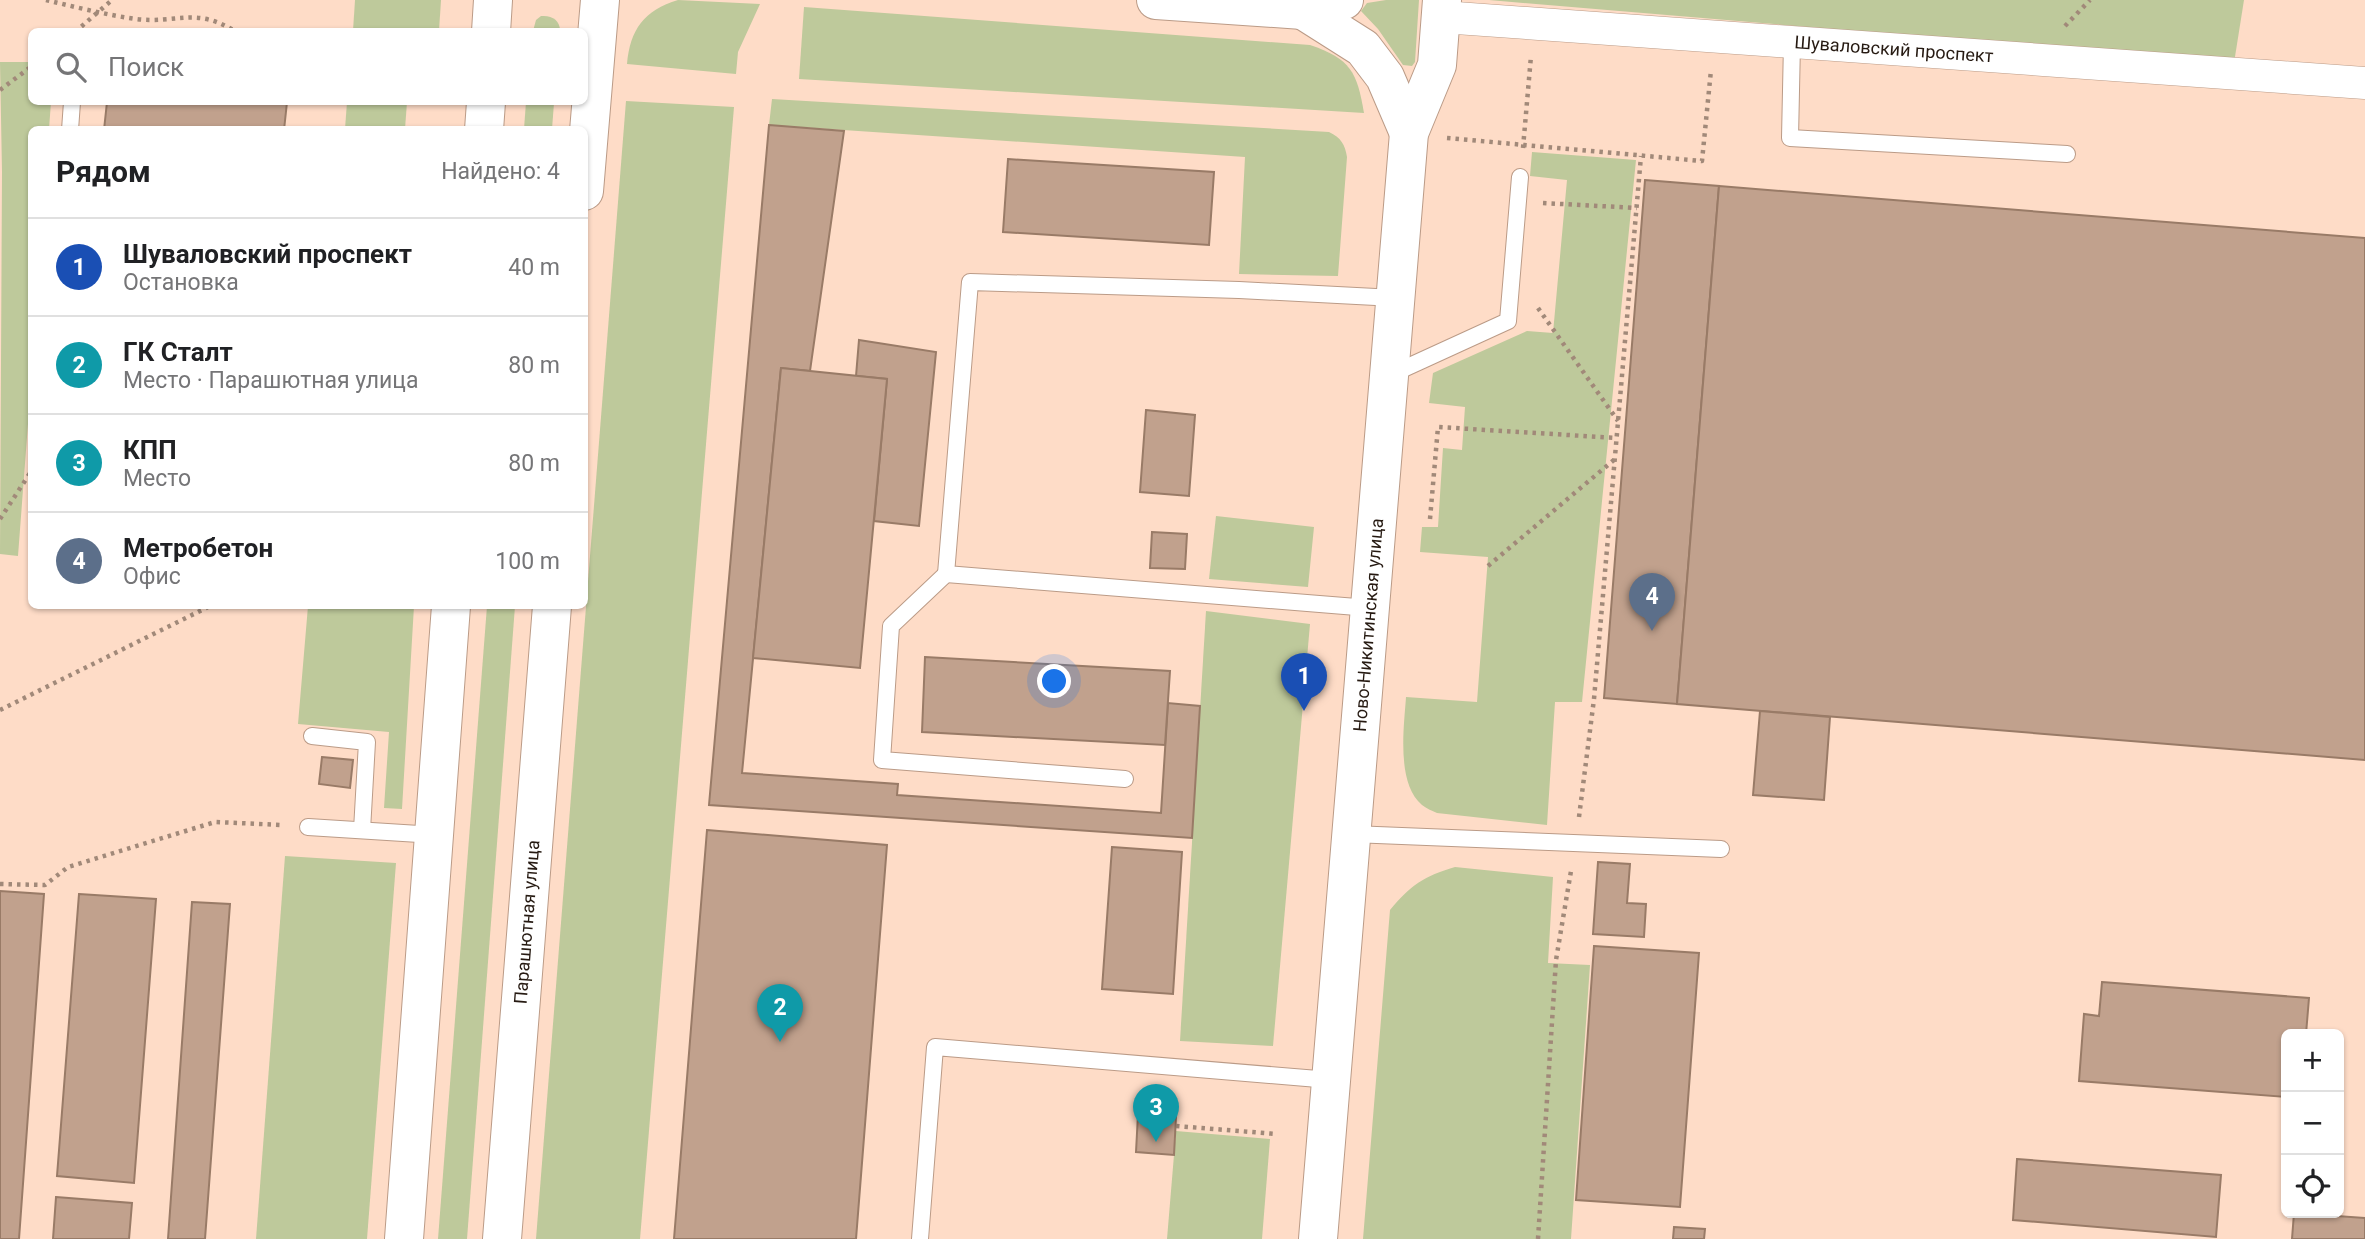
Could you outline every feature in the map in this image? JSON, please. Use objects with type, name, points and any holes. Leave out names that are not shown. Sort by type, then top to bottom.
[{"type":"street","points":[[491,28],[493,0]]},
{"type":"street","points":[[588,143],[600,0]]},
{"type":"street","points":[[1156,0],[1303,10],[1345,0]]},
{"type":"street","name":"Шуваловский проспект","points":[[1442,9],[1534,24],[2365,83]]},
{"type":"street","name":"Ново-Никитинская улица","points":[[1318,1239],[1409,133],[1437,65],[1442,9]]},
{"type":"street","points":[[1303,10],[1363,48],[1385,78],[1409,133]]},
{"type":"street","points":[[484,126],[486,105]]},
{"type":"street","points":[[404,1239],[451,609]]},
{"type":"street","name":"Парашютная улица","points":[[502,1239],[552,609]]},
{"type":"lane","points":[[1792,43],[1790,138],[2067,154]]},
{"type":"lane","points":[[70,126],[72,105]]},
{"type":"lane","points":[[1388,376],[1508,321],[1520,177]]},
{"type":"lane","points":[[1125,779],[882,760],[891,626],[946,574],[970,282],[1239,290],[1395,298]]},
{"type":"lane","points":[[946,574],[1368,608]]},
{"type":"lane","points":[[312,736],[367,742],[362,830]]},
{"type":"lane","points":[[308,827],[435,835]]},
{"type":"lane","points":[[1352,834],[1721,849]]},
{"type":"lane","points":[[919,1239],[935,1047],[1330,1080]]},
{"type":"path","points":[[46,0],[138,19],[193,16],[221,22],[230,28]]},
{"type":"path","points":[[80,28],[112,0]]},
{"type":"path","points":[[1520,177],[1534,24]]},
{"type":"path","points":[[1451,138],[1702,161],[1714,37]]},
{"type":"path","points":[[0,90],[28,68]]},
{"type":"path","points":[[1538,1239],[1556,960],[1576,844],[1594,699],[1641,156]]},
{"type":"path","points":[[1518,202],[1637,208]]},
{"type":"path","points":[[1512,271],[1618,422]]},
{"type":"path","points":[[1430,519],[1438,427],[1617,438]]},
{"type":"path","points":[[1488,566],[1615,459]]},
{"type":"path","points":[[0,519],[28,476]]},
{"type":"path","points":[[0,710],[204,609]]},
{"type":"path","points":[[0,884],[45,885],[68,867],[215,822],[272,824]]},
{"type":"path","points":[[1176,1126],[1277,1134]]},
{"type":"green space","points":[[355,0],[441,0],[439,28],[353,28]]},
{"type":"green space","points":[[678,0],[760,4],[738,52],[736,74],[627,64],[631,41],[641,23],[656,9]]},
{"type":"green space","points":[[1419,0],[1415,62],[1412,66],[1403,65],[1378,29],[1361,11],[1367,3]]},
{"type":"green space","points":[[1489,0],[2244,0],[2234,63]]},
{"type":"green space","points":[[804,7],[1310,45],[1335,56],[1350,69],[1355,77],[1364,113],[799,79]]},
{"type":"green space","points":[[541,16],[549,16],[555,19],[560,28],[534,28],[536,20]]},
{"type":"green space","points":[[0,62],[28,62],[28,105],[51,105],[49,126],[28,126],[28,424],[18,556],[0,554]]},
{"type":"green space","points":[[772,99],[1329,132],[1342,142],[1347,157],[1338,276],[1239,274],[1245,157],[769,125]]},
{"type":"green space","points":[[626,101],[734,107],[640,1239],[536,1239],[586,609],[588,609]]},
{"type":"green space","points":[[347,105],[407,105],[405,126],[345,126]]},
{"type":"green space","points":[[526,105],[554,105],[552,126],[524,126]]},
{"type":"green space","points":[[1532,152],[1636,160],[1582,702],[1555,702],[1547,825],[1437,813],[1422,805],[1408,783],[1403,739],[1406,697],[1477,702],[1488,557],[1420,552],[1422,527],[1438,527],[1443,448],[1462,450],[1465,407],[1429,403],[1433,373],[1527,331],[1553,333],[1567,180],[1530,176]]},
{"type":"green space","points":[[1216,516],[1314,527],[1308,587],[1209,579]]},
{"type":"green space","points":[[308,609],[414,609],[402,809],[384,808],[389,732],[298,724]]},
{"type":"green space","points":[[487,609],[515,609],[467,1239],[438,1239]]},
{"type":"green space","points":[[1206,611],[1310,624],[1273,1046],[1180,1041]]},
{"type":"green space","points":[[285,856],[396,863],[367,1239],[256,1239]]},
{"type":"green space","points":[[1455,867],[1553,877],[1548,963],[1590,965],[1571,1239],[1363,1239],[1390,910],[1419,883]]},
{"type":"green space","points":[[1176,1131],[1270,1139],[1262,1239],[1167,1239]]},
{"type":"building","points":[[107,105],[287,105],[284,126],[104,126]]},
{"type":"building","points":[[769,125],[844,131],[810,371],[781,368],[742,773],[898,784],[897,795],[1161,813],[1168,703],[1200,706],[1192,838],[709,805]]},
{"type":"building","points":[[1008,159],[1214,172],[1209,245],[1003,232]]},
{"type":"building","points":[[1645,180],[1719,186],[1677,704],[1604,698]]},
{"type":"building","points":[[1719,186],[2365,238],[2365,760],[1677,704]]},
{"type":"building","points":[[859,340],[936,352],[919,526],[874,521],[887,379],[856,376]]},
{"type":"building","points":[[781,368],[887,379],[860,668],[753,658]]},
{"type":"building","points":[[1146,410],[1195,415],[1189,496],[1140,492]]},
{"type":"building","points":[[1152,532],[1187,534],[1185,569],[1150,568]]},
{"type":"building","points":[[925,657],[1170,671],[1165,745],[922,732]]},
{"type":"building","points":[[1760,711],[1830,717],[1824,800],[1753,795]]},
{"type":"building","points":[[322,757],[353,760],[350,788],[319,784]]},
{"type":"building","points":[[707,830],[887,845],[856,1239],[674,1239]]},
{"type":"building","points":[[1112,847],[1182,852],[1173,994],[1102,989]]},
{"type":"building","points":[[1598,862],[1630,864],[1627,903],[1646,904],[1644,937],[1593,934]]},
{"type":"building","points":[[0,891],[44,894],[19,1239],[0,1239]]},
{"type":"building","points":[[79,894],[156,899],[134,1183],[57,1176]]},
{"type":"building","points":[[192,902],[230,904],[205,1239],[168,1239]]},
{"type":"building","points":[[1594,946],[1699,953],[1680,1207],[1576,1200]]},
{"type":"building","points":[[2102,982],[2309,998],[2306,1029],[2281,1029],[2281,1097],[2079,1081],[2084,1014],[2099,1016]]},
{"type":"building","points":[[1138,1114],[1176,1117],[1174,1155],[1136,1152]]},
{"type":"building","points":[[2017,1159],[2221,1175],[2216,1237],[2013,1220]]},
{"type":"building","points":[[56,1197],[132,1203],[129,1239],[53,1239]]},
{"type":"building","points":[[2294,1218],[2365,1218],[2365,1239],[2292,1239]]},
{"type":"building","points":[[1674,1227],[1705,1229],[1704,1239],[1673,1239]]},
{"type":"place","name":"Метробетон","points":[[1652,631]]},
{"type":"place","name":"Шуваловский проспект","points":[[1304,711]]},
{"type":"place","name":"ГК Сталт","points":[[780,1042]]},
{"type":"place","name":"КПП","points":[[1156,1142]]}]
